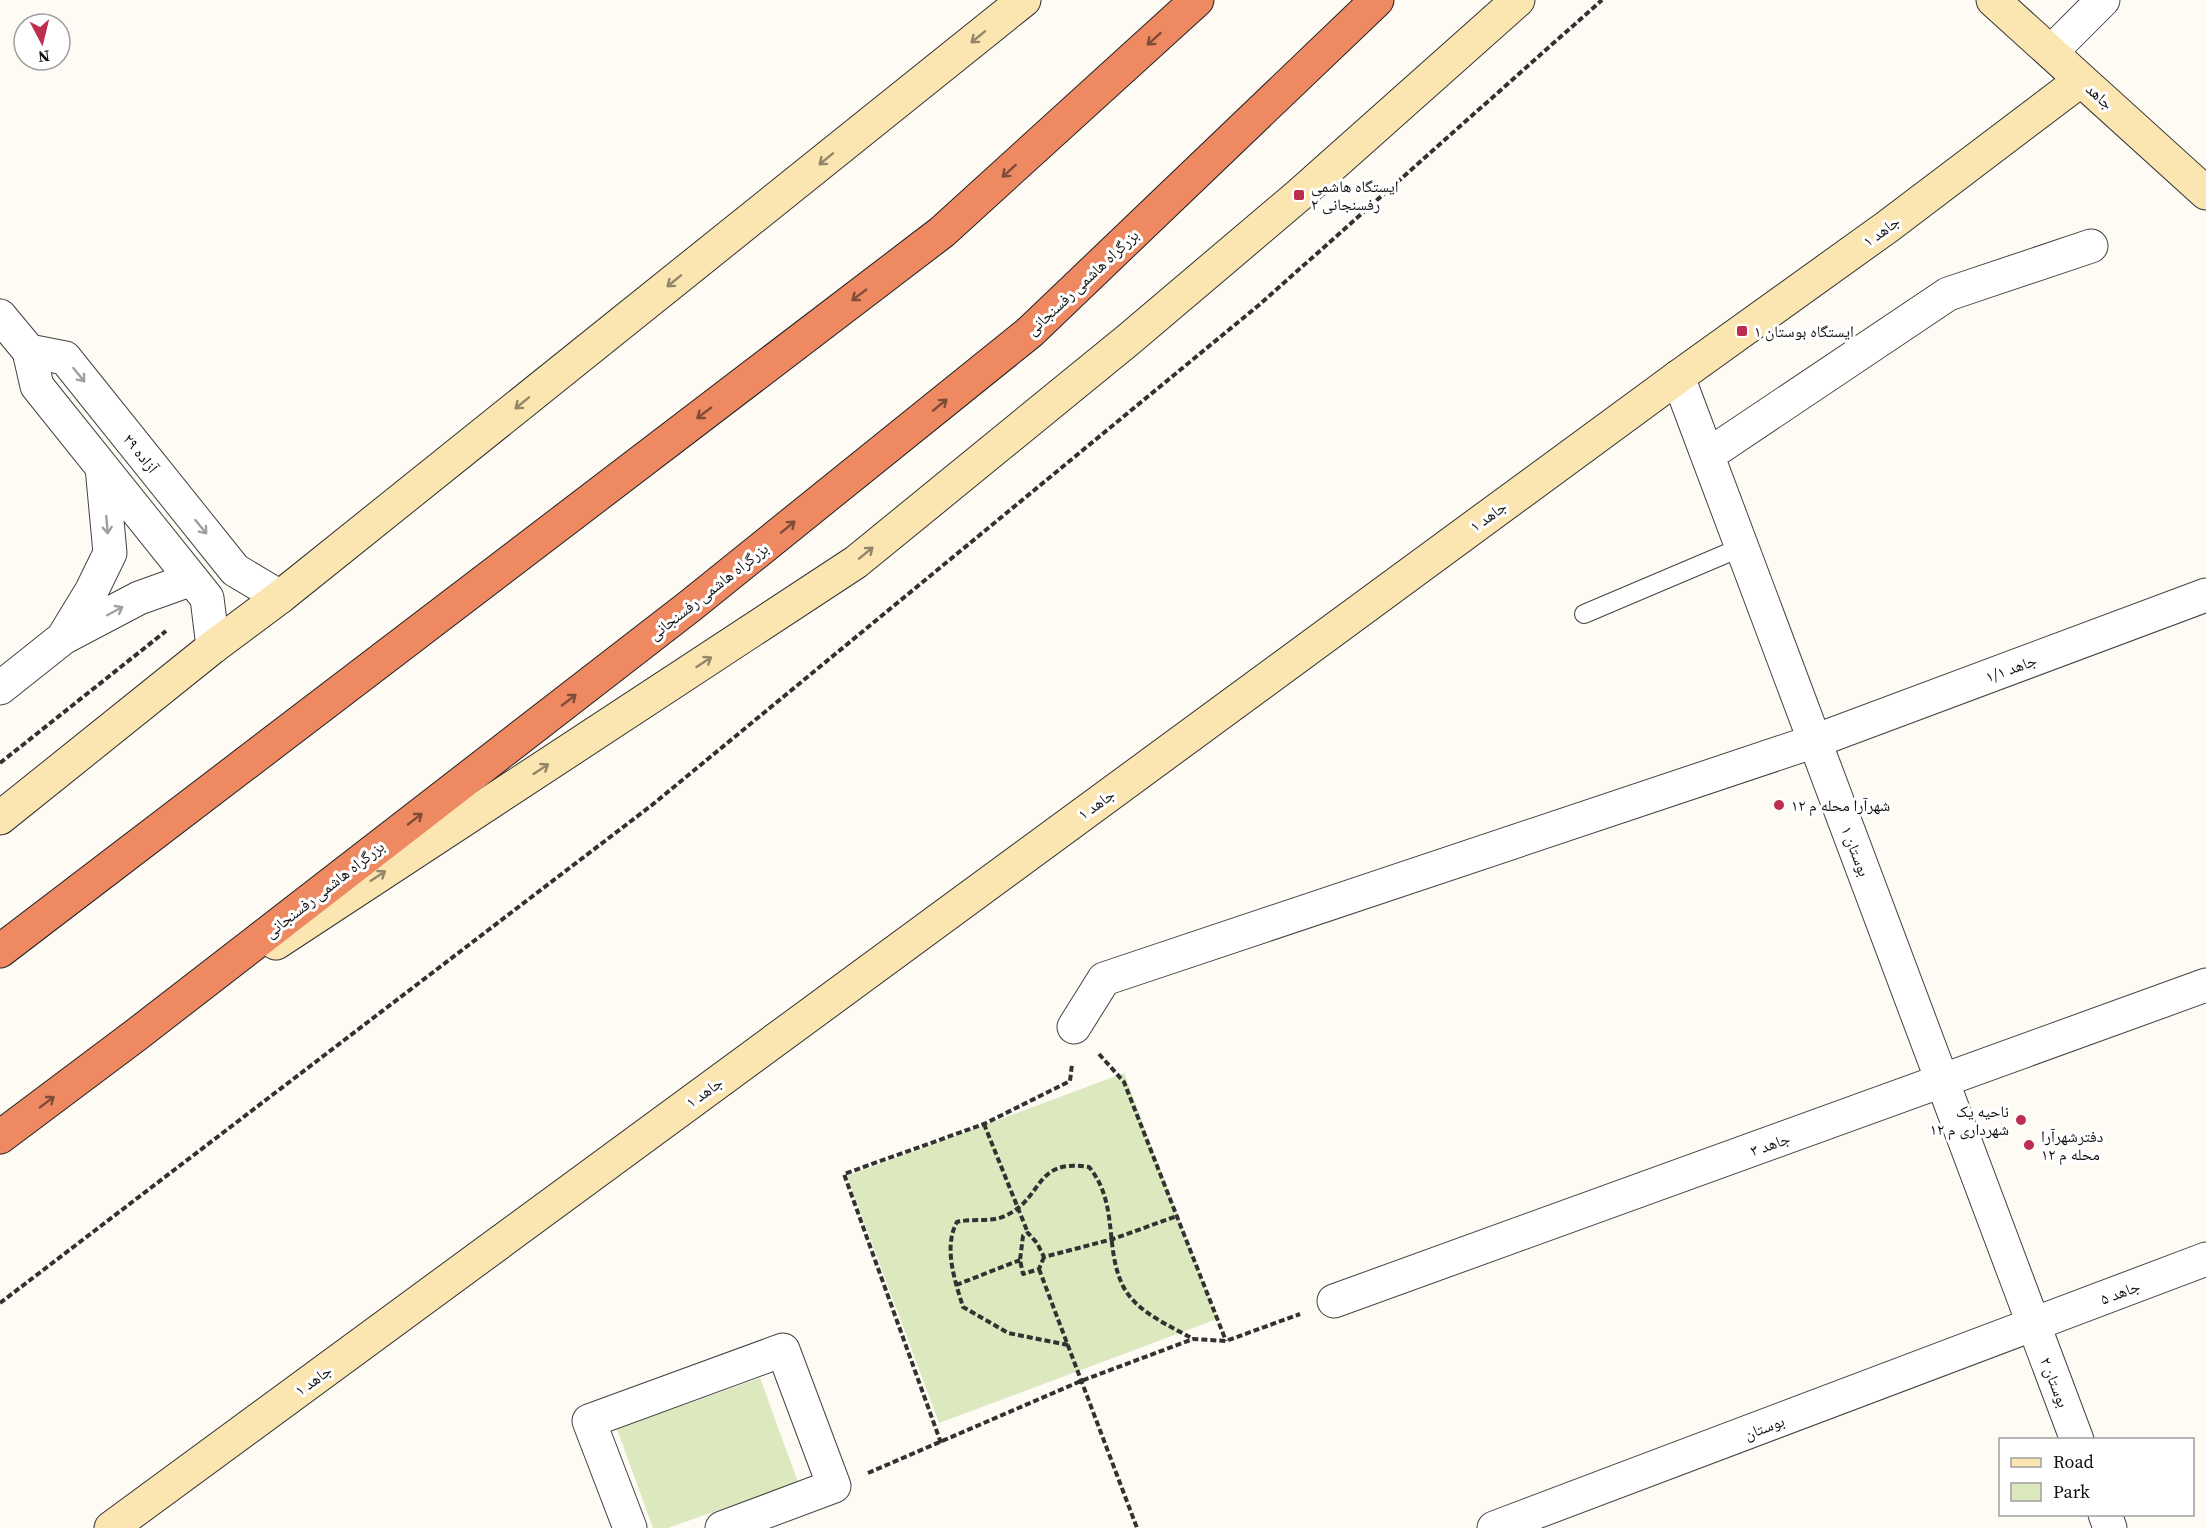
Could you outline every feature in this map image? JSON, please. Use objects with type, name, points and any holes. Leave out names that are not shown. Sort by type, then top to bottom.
[{"type":"highway","points":[[0,951],[942,232],[1197,0]]},
{"type":"highway","name":"بزرگراه هاشمی رفسنجانی","points":[[0,1137],[136,1035],[690,606],[1030,332],[1377,0]]},
{"type":"street","points":[[0,818],[213,647],[280,597],[1024,0]]},
{"type":"street","points":[[136,1035],[856,562],[1128,340],[1299,195],[1518,0]]},
{"type":"street","name":"جاهد","points":[[1993,0],[2206,193]]},
{"type":"street","points":[[2051,52],[2103,0]]},
{"type":"street","name":"جاهد ۱","points":[[111,1528],[1678,376],[1887,227],[2081,80]]},
{"type":"street","points":[[1708,455],[1948,294],[2091,246]]},
{"type":"street","points":[[0,316],[29,351],[37,386],[199,588],[213,647]]},
{"type":"street","name":"آزاده ۲۹","points":[[29,351],[65,358],[235,570],[280,597]]},
{"type":"street","name":"بوستان ۱","points":[[1678,376],[2034,1325]]},
{"type":"street","points":[[63,638],[92,590],[110,554],[102,467]]},
{"type":"street","points":[[0,688],[63,638],[139,598],[199,588]]},
{"type":"street","name":"جاهد ۱/۱","points":[[1074,1027],[1104,979],[1815,741],[2206,595]]},
{"type":"street","name":"جاهد ۳","points":[[1334,1301],[2206,985]]},
{"type":"street","name":"جاهد ۵","points":[[2034,1325],[2206,1259]]},
{"type":"street","name":"بوستان ۲","points":[[2034,1325],[2076,1438]]},
{"type":"street","name":"بوستان","points":[[1494,1528],[2034,1325]]},
{"type":"street","points":[[630,1528],[590,1421],[783,1350],[834,1486],[722,1528]]},
{"type":"lane","points":[[1584,614],[1742,547]]},
{"type":"path","points":[[0,1303],[652,805],[1258,305],[1602,0]]},
{"type":"path","points":[[0,763],[199,588]]},
{"type":"path","points":[[941,1443],[844,1174],[984,1124],[1070,1081],[1074,1027]]},
{"type":"path","points":[[1074,1027],[1124,1082],[1227,1341]]},
{"type":"path","points":[[984,1124],[1028,1233],[1037,1243],[1044,1257],[1040,1269],[1137,1528]]},
{"type":"path","points":[[1068,1344],[1008,1333],[963,1307],[956,1285],[950,1245],[952,1232],[957,1222],[1007,1216],[1018,1208],[1054,1168],[1073,1165],[1089,1167],[1099,1179],[1107,1201],[1123,1287],[1146,1312],[1193,1339]]},
{"type":"path","points":[[1044,1257],[1113,1239],[1178,1216]]},
{"type":"path","points":[[1028,1233],[1023,1236],[1020,1260],[1023,1274],[1040,1269]]},
{"type":"path","points":[[956,1285],[1020,1260]]},
{"type":"path","points":[[834,1486],[941,1443],[1081,1381],[1193,1339],[1227,1341],[1334,1301]]},
{"type":"green space","points":[[1124,1073],[1217,1319],[939,1423],[847,1176]]},
{"type":"green space","points":[[760,1378],[798,1482],[668,1528],[653,1528],[617,1429]]},
{"type":"place","name":"ایستگاه هاشمی رفسنجانی ۲","points":[[1299,195]]},
{"type":"place","name":"ایستگاه بوستان ۱","points":[[1742,331]]},
{"type":"place","name":"شهرآرا محله م ۱۲","points":[[1779,805]]},
{"type":"place","name":"ناحیه یک شهرداری م ۱۲","points":[[2021,1120]]},
{"type":"place","name":"دفترشهرآرا محله م ۱۲","points":[[2029,1145]]}]
